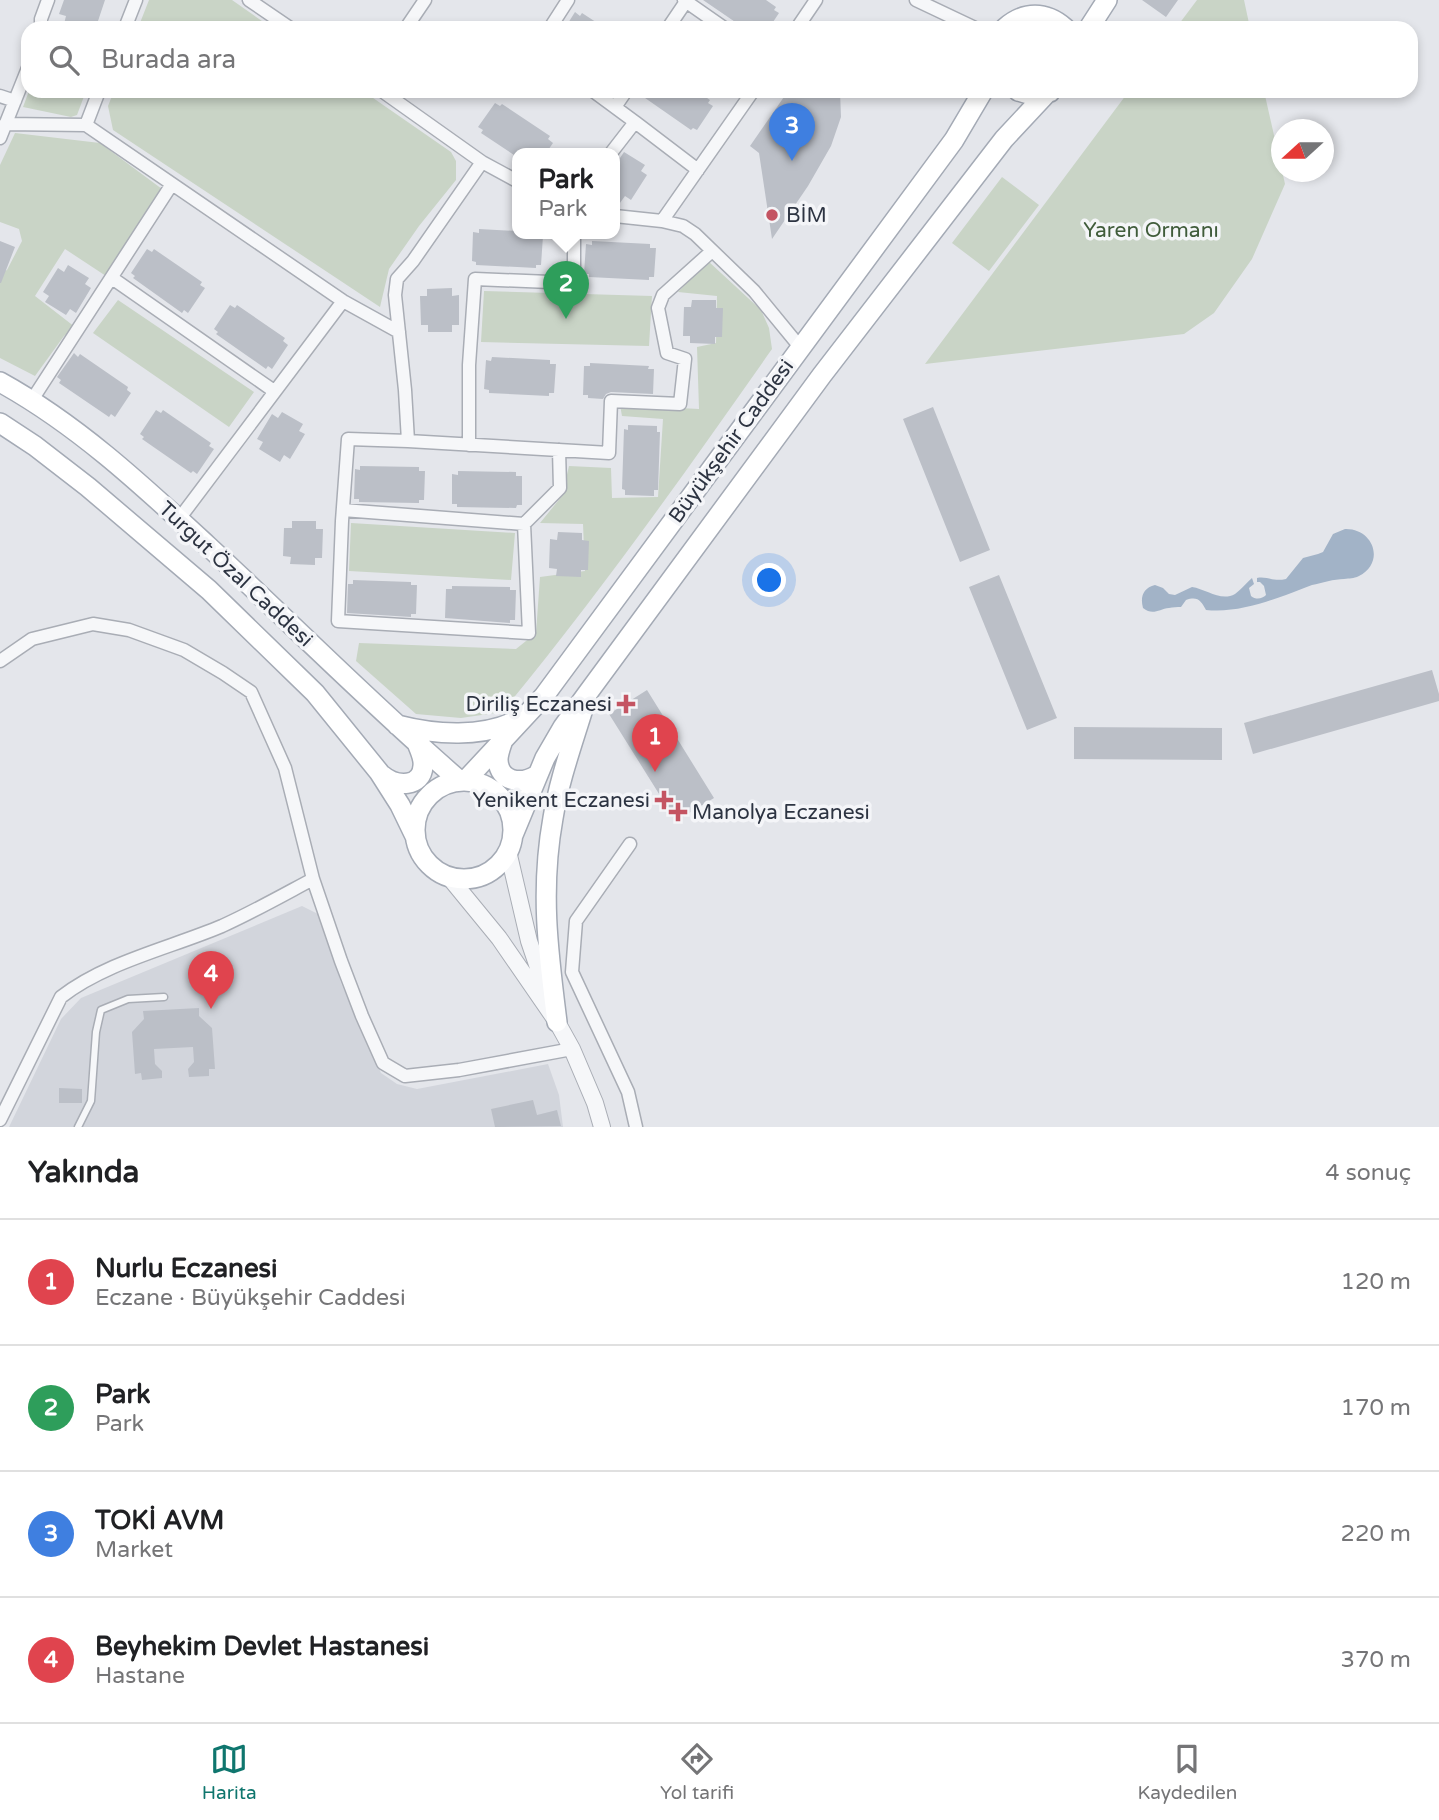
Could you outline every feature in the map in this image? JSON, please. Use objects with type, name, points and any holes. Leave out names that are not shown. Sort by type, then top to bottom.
[{"type":"main road","points":[[1094,21],[1107,0]]},
{"type":"main road","points":[[1014,21],[1048,8]]},
{"type":"main road","name":"Büyükşehir Caddesi","points":[[463,781],[544,696],[954,140],[979,98]]},
{"type":"main road","name":"Büyükşehir Caddesi","points":[[511,843],[537,775],[563,727],[822,375],[1004,139],[1043,98]]},
{"type":"main road","name":"Turgut Özal Caddesi","points":[[0,382],[32,400],[102,452],[179,519],[395,724],[463,781]]},
{"type":"main road","name":"Turgut Özal Caddesi","points":[[0,423],[36,446],[88,487],[209,590],[315,693],[379,772],[400,805],[415,836]]},
{"type":"main road","points":[[557,1022],[545,911],[547,868],[558,791],[587,694]]},
{"type":"main road","points":[[395,724],[434,732],[473,732],[497,728],[526,716]]},
{"type":"main road","points":[[379,772],[389,781],[398,784],[416,780],[422,773],[423,766],[417,743]]},
{"type":"main road","points":[[502,743],[498,762],[506,776],[520,781],[537,775]]},
{"type":"main road","points":[[463,781],[485,786],[499,796],[511,818],[511,843],[500,864],[480,877],[464,880],[435,870],[424,859],[415,836],[416,820],[426,799],[438,788],[463,781]]},
{"type":"street","points":[[41,21],[48,0]]},
{"type":"street","points":[[128,21],[136,0]]},
{"type":"street","points":[[249,0],[280,21]]},
{"type":"street","points":[[411,21],[425,0]]},
{"type":"street","points":[[554,21],[568,0]]},
{"type":"street","points":[[802,21],[817,0]]},
{"type":"street","points":[[916,0],[960,21]]},
{"type":"street","points":[[673,21],[686,1],[714,21]]},
{"type":"street","points":[[0,138],[21,86]]},
{"type":"street","points":[[0,96],[15,101]]},
{"type":"street","points":[[86,125],[96,98]]},
{"type":"street","points":[[392,98],[482,162],[512,178]]},
{"type":"street","points":[[603,98],[698,170]]},
{"type":"street","points":[[615,107],[621,98]]},
{"type":"street","points":[[662,221],[748,98]]},
{"type":"street","points":[[615,148],[635,122]]},
{"type":"street","points":[[5,124],[86,125],[343,301],[399,332]]},
{"type":"street","points":[[408,441],[395,295],[397,279],[413,261],[482,162]]},
{"type":"street","points":[[32,400],[172,184]]},
{"type":"street","points":[[620,217],[662,221],[683,226],[695,234],[754,291],[800,347]]},
{"type":"street","points":[[469,445],[469,365],[475,279],[574,283],[574,239]]},
{"type":"street","points":[[559,450],[559,488],[524,524],[529,633],[338,621],[348,439],[408,441],[469,445],[559,450],[609,453],[611,401],[680,404],[685,359],[667,354],[658,308],[663,295],[712,251]]},
{"type":"street","points":[[112,278],[274,391]]},
{"type":"street","points":[[179,519],[343,301]]},
{"type":"street","points":[[343,510],[524,524]]},
{"type":"street","points":[[0,661],[32,639],[93,624],[129,630],[184,650],[251,692],[285,768],[313,879],[353,994],[383,1063],[405,1076],[459,1070],[572,1049]]},
{"type":"street","points":[[511,843],[529,940],[557,1022]]},
{"type":"street","points":[[630,844],[576,921],[572,972],[628,1092],[636,1127]]},
{"type":"street","points":[[449,877],[494,931],[557,1022],[572,1049],[602,1127]]},
{"type":"street","points":[[0,1120],[61,997],[74,986],[129,961],[223,925],[313,879]]},
{"type":"lane","points":[[78,1127],[91,1101],[96,1031],[101,1010],[128,999],[164,997]]},
{"type":"shaded area","points":[[302,906],[320,915],[341,983],[381,1073],[397,1084],[417,1089],[548,1064],[559,1095],[563,1127],[9,1127],[61,1019],[81,998]]},
{"type":"green space","points":[[149,0],[232,0],[262,21],[141,21]]},
{"type":"green space","points":[[1197,0],[1244,0],[1248,21],[1181,21]]},
{"type":"green space","points":[[26,98],[83,98],[77,115],[71,117],[23,107]]},
{"type":"green space","points":[[111,98],[373,98],[451,152],[456,161],[456,180],[389,269],[380,307],[113,130],[108,106]]},
{"type":"green space","name":"Yaren Ormanı","points":[[1124,98],[1266,98],[1271,122],[1271,182],[1285,184],[1252,259],[1214,313],[1184,334],[925,364]]},
{"type":"green space","points":[[15,133],[100,143],[162,189],[106,276],[65,249],[35,296],[75,327],[64,336],[35,376],[0,358],[0,273],[7,270],[22,241],[19,229],[0,222],[0,165]]},
{"type":"green space","points":[[1002,177],[1039,205],[989,271],[952,243]]},
{"type":"green space","points":[[708,261],[761,310],[769,328],[772,349],[607,579],[502,712],[461,718],[416,714],[356,661],[359,643],[516,649],[536,633],[540,577],[585,571],[583,524],[540,523],[562,496],[569,466],[611,468],[612,498],[658,497],[663,419],[622,416],[620,405],[699,409],[697,347],[716,343],[717,296],[678,292]]},
{"type":"green space","points":[[484,291],[652,296],[649,346],[481,342]]},
{"type":"green space","points":[[118,300],[254,392],[229,427],[93,333]]},
{"type":"green space","points":[[351,523],[515,533],[511,580],[349,571]]},
{"type":"water","points":[[1345,529],[1363,534],[1373,547],[1372,563],[1357,577],[1312,585],[1267,602],[1237,609],[1206,610],[1196,599],[1186,600],[1181,607],[1153,612],[1143,608],[1143,594],[1155,585],[1169,594],[1175,595],[1192,587],[1224,597],[1235,594],[1252,578],[1254,584],[1249,588],[1251,596],[1263,597],[1266,595],[1264,586],[1257,582],[1257,578],[1286,579],[1303,558],[1323,552],[1333,534]]},
{"type":"building","points":[[64,0],[105,0],[98,21],[65,21],[66,16],[59,14]]},
{"type":"building","points":[[703,0],[766,0],[776,7],[774,10],[779,13],[774,21],[734,21]]},
{"type":"building","points":[[1142,0],[1178,0],[1166,17]]},
{"type":"building","points":[[575,12],[594,21],[569,21]]},
{"type":"building","points":[[645,98],[710,100],[708,103],[713,106],[697,130],[691,130]]},
{"type":"building","points":[[783,98],[840,98],[841,117],[831,146],[772,239],[759,153],[750,146]]},
{"type":"building","points":[[495,103],[500,106],[502,104],[550,136],[548,139],[553,143],[550,148],[512,148],[512,154],[481,133],[483,130],[478,127]]},
{"type":"building","points":[[624,152],[645,165],[641,171],[647,175],[631,200],[625,196],[620,203],[620,158]]},
{"type":"building","points":[[479,229],[512,231],[512,239],[543,239],[541,265],[536,265],[536,268],[476,265],[476,262],[472,261],[473,232],[479,233]]},
{"type":"building","points":[[0,241],[15,247],[1,283],[0,283]]},
{"type":"building","points":[[592,241],[650,244],[650,248],[656,248],[654,277],[649,277],[649,280],[589,277],[589,274],[584,274],[586,244],[592,245]]},
{"type":"building","points":[[147,249],[152,252],[154,249],[202,282],[200,285],[205,288],[188,313],[184,310],[182,313],[133,278],[135,276],[131,273]]},
{"type":"building","points":[[68,265],[89,278],[85,284],[91,288],[76,313],[70,309],[66,315],[45,302],[49,296],[43,292],[58,268],[64,272]]},
{"type":"building","points":[[452,288],[452,296],[459,295],[459,325],[452,325],[452,332],[428,332],[428,325],[421,325],[420,296],[427,296],[427,289]]},
{"type":"building","points":[[692,300],[716,300],[716,308],[723,308],[722,337],[715,337],[715,344],[690,343],[690,336],[683,336],[684,307],[691,307]]},
{"type":"building","points":[[230,305],[235,308],[237,305],[285,338],[283,341],[288,345],[272,369],[268,366],[266,369],[216,334],[218,332],[214,329]]},
{"type":"building","points":[[74,353],[78,357],[80,354],[128,387],[127,390],[131,393],[115,417],[111,414],[109,417],[59,383],[61,380],[57,377]]},
{"type":"building","points":[[492,357],[550,360],[550,364],[556,364],[554,393],[549,393],[549,396],[489,393],[489,390],[484,389],[486,360],[491,361]]},
{"type":"building","points":[[590,363],[649,366],[648,369],[654,369],[653,394],[611,392],[603,399],[588,398],[588,395],[583,395],[584,366],[590,366]]},
{"type":"building","points":[[933,407],[990,550],[960,562],[903,419]]},
{"type":"building","points":[[156,410],[161,413],[163,410],[211,443],[209,446],[214,449],[197,474],[193,471],[191,473],[142,439],[144,437],[140,434]]},
{"type":"building","points":[[282,412],[303,424],[299,431],[305,434],[290,459],[284,455],[280,462],[259,449],[263,442],[257,439],[272,414],[278,418]]},
{"type":"building","points":[[628,425],[657,426],[657,432],[660,432],[658,490],[654,490],[654,496],[625,495],[625,490],[622,489],[624,429],[628,430]]},
{"type":"building","points":[[360,466],[419,467],[419,471],[425,471],[424,500],[419,500],[419,503],[359,502],[359,499],[354,499],[355,469],[360,470]]},
{"type":"building","points":[[458,471],[516,472],[516,476],[522,476],[522,505],[517,505],[516,508],[457,507],[457,504],[452,504],[452,474],[458,475]]},
{"type":"building","points":[[292,521],[316,521],[316,529],[323,529],[322,558],[315,558],[315,565],[290,564],[291,557],[283,556],[284,528],[292,528]]},
{"type":"building","points":[[558,532],[582,533],[582,540],[589,541],[588,570],[581,570],[581,577],[556,576],[557,569],[549,568],[550,539],[557,540]]},
{"type":"building","points":[[999,575],[1057,718],[1027,730],[969,587]]},
{"type":"building","points":[[353,580],[411,582],[411,585],[417,585],[416,614],[411,614],[411,617],[347,613],[348,584],[353,584]]},
{"type":"building","points":[[452,586],[510,587],[510,590],[516,590],[515,620],[510,620],[510,623],[445,618],[446,589],[452,589]]},
{"type":"building","points":[[1432,670],[1439,701],[1253,754],[1244,723]]},
{"type":"building","points":[[647,690],[714,798],[676,821],[609,714]]},
{"type":"building","points":[[1074,727],[1222,728],[1222,760],[1074,759]]},
{"type":"building","points":[[199,1008],[199,1016],[212,1028],[215,1069],[209,1069],[209,1076],[189,1077],[188,1069],[194,1062],[193,1047],[154,1049],[155,1064],[162,1071],[162,1078],[142,1080],[141,1073],[135,1074],[132,1032],[144,1019],[143,1011]]},
{"type":"building","points":[[59,1088],[82,1089],[82,1103],[59,1103]]},
{"type":"building","points":[[533,1100],[537,1115],[557,1110],[561,1126],[495,1127],[491,1109]]},
{"type":"place","name":"TOKİ AVM","points":[[792,161]]},
{"type":"place","name":"BİM","points":[[772,215]]},
{"type":"place","name":"Park","points":[[566,319]]},
{"type":"place","name":"Diriliş Eczanesi","points":[[626,704]]},
{"type":"place","name":"Nurlu Eczanesi","points":[[655,772]]},
{"type":"place","name":"Yenikent Eczanesi","points":[[664,800]]},
{"type":"place","name":"Manolya Eczanesi","points":[[678,812]]},
{"type":"place","name":"Beyhekim Devlet Hastanesi","points":[[211,1009]]}]
